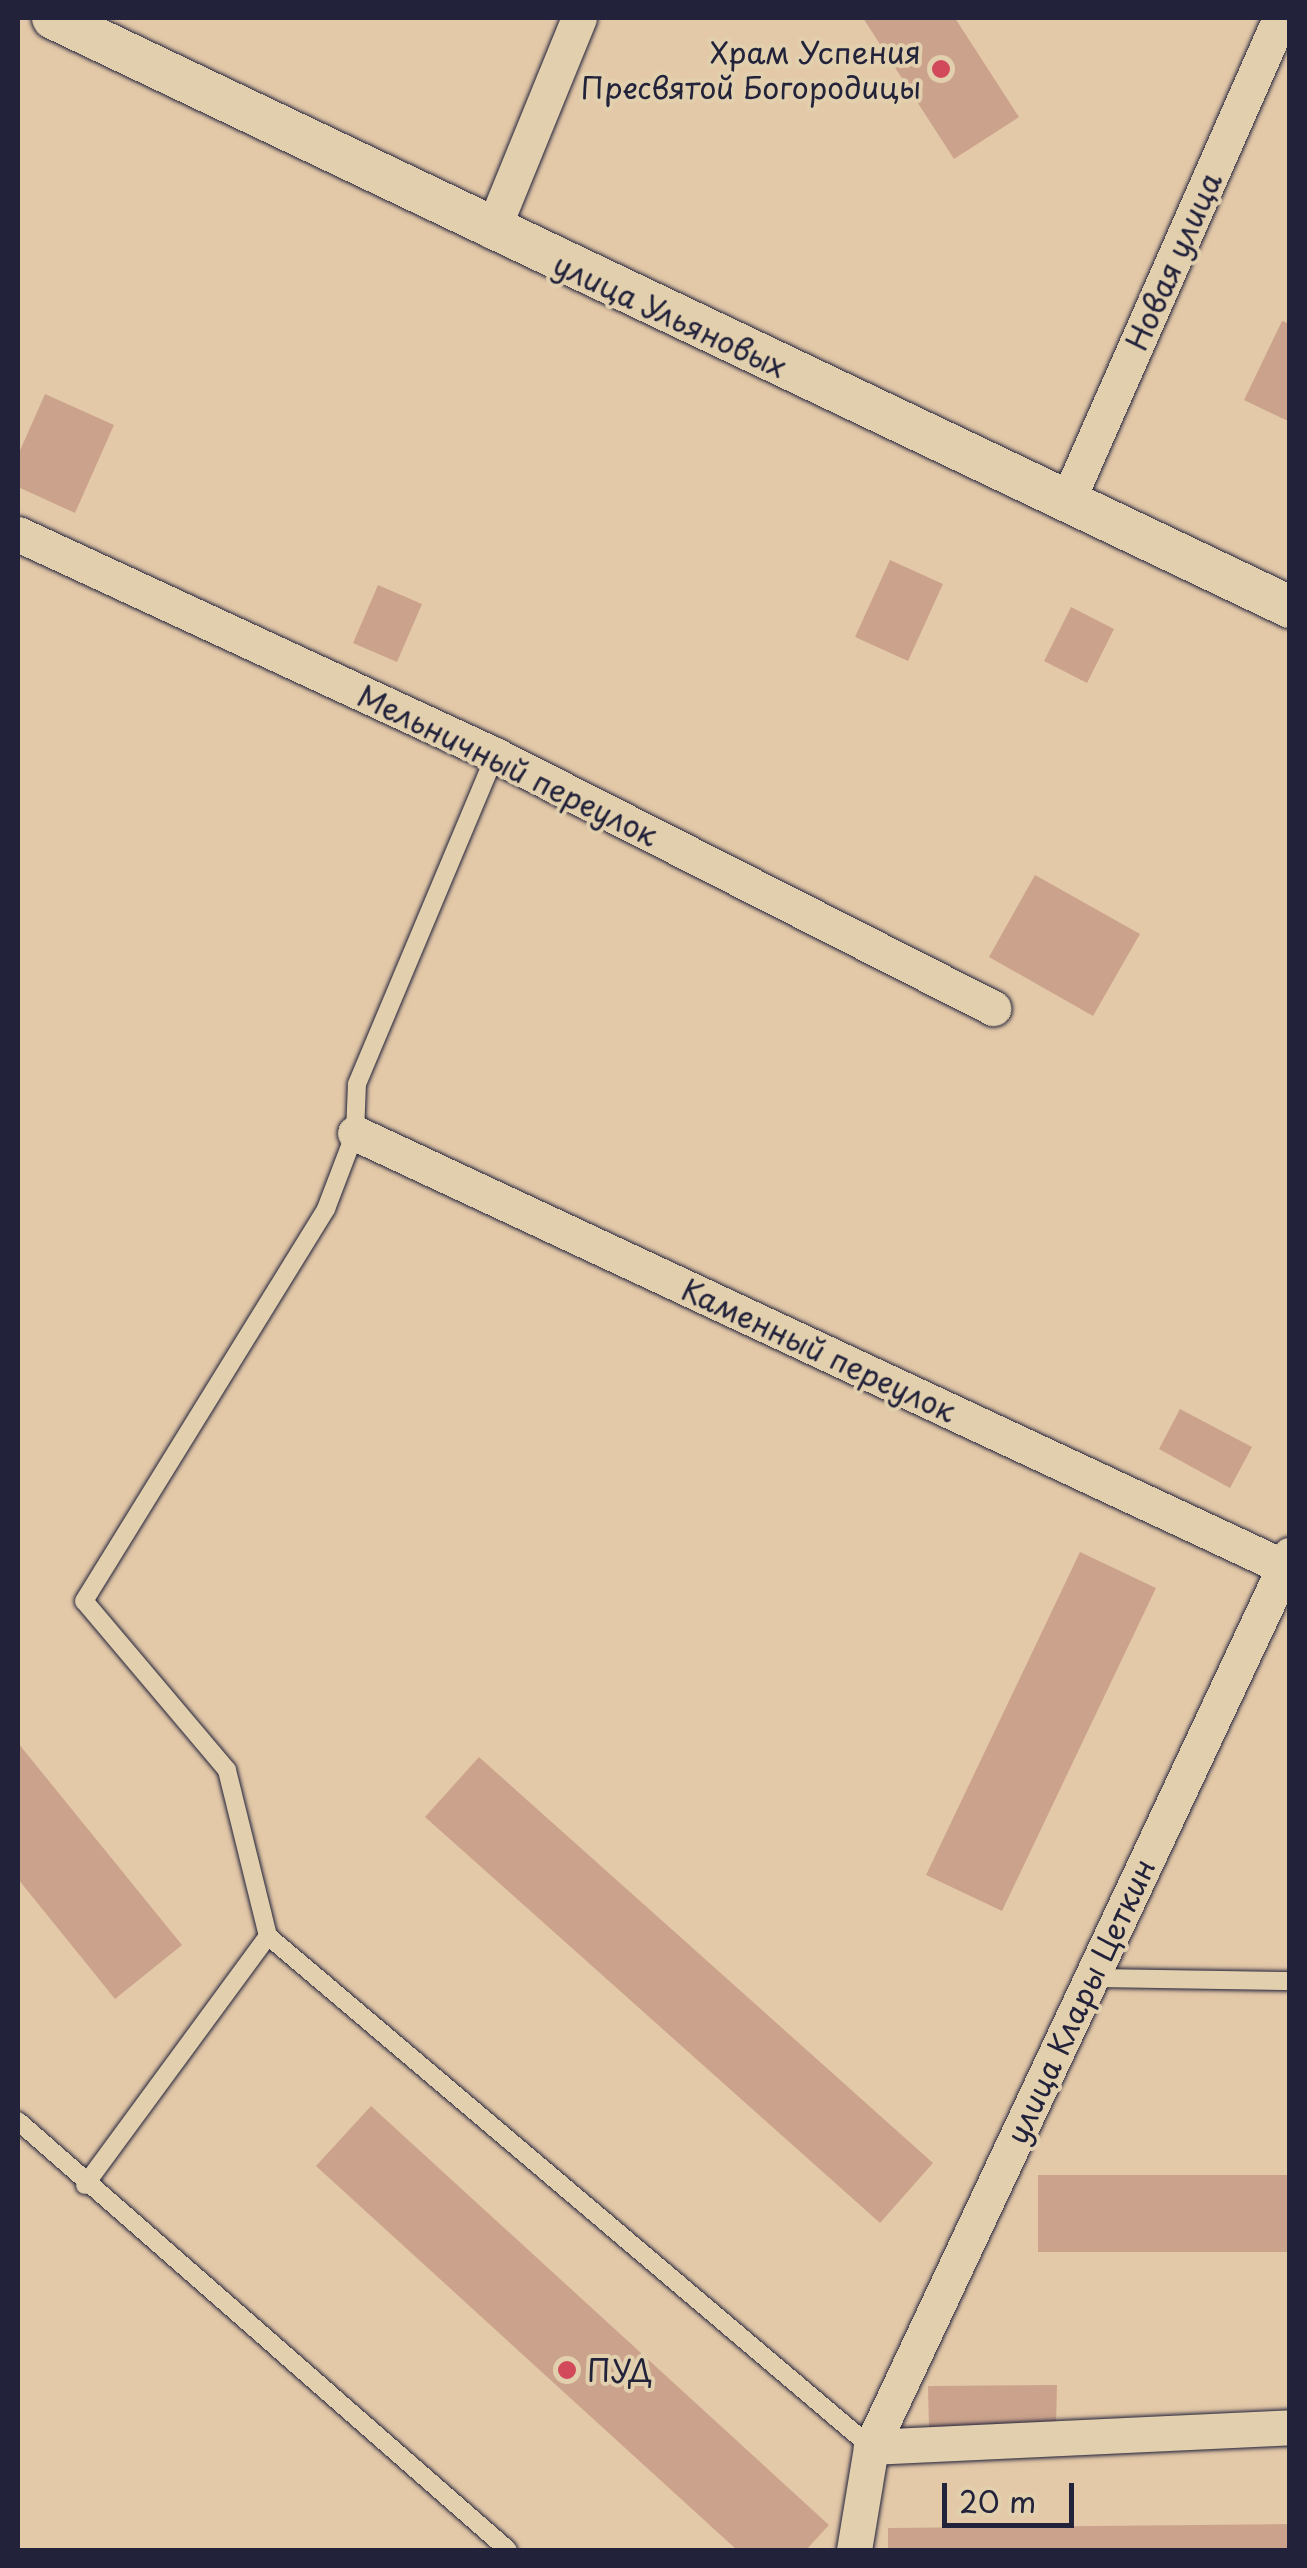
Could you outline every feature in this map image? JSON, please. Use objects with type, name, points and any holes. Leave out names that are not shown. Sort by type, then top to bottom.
[{"type":"street","name":"улица Ульяновых","points":[[53,18],[492,231],[1290,608]]},
{"type":"street","points":[[492,231],[579,18]]},
{"type":"street","name":"Новая улица","points":[[1066,504],[1280,18]]},
{"type":"street","name":"Мельничный переулок","points":[[18,534],[495,755],[992,1008]]},
{"type":"street","name":"Каменный переулок","points":[[355,1133],[1287,1561]]},
{"type":"street","name":"улица Клары Цеткин","points":[[854,2550],[870,2447],[1287,1561]]},
{"type":"street","points":[[870,2447],[1290,2427]]},
{"type":"lane","points":[[495,755],[357,1084],[355,1133],[326,1209],[84,1601],[227,1770],[268,1936],[870,2447]]},
{"type":"lane","points":[[85,2184],[268,1936]]},
{"type":"lane","points":[[1091,1978],[1290,1981]]},
{"type":"lane","points":[[18,2121],[85,2184],[508,2550]]},
{"type":"building","points":[[863,18],[955,18],[1019,117],[954,159]]},
{"type":"building","points":[[1282,321],[1290,324],[1290,422],[1244,400]]},
{"type":"building","points":[[45,394],[114,425],[75,513],[18,487],[18,455]]},
{"type":"building","points":[[890,560],[943,584],[908,661],[855,637]]},
{"type":"building","points":[[378,585],[422,604],[397,662],[353,643]]},
{"type":"building","points":[[1071,607],[1114,629],[1087,683],[1044,661]]},
{"type":"building","points":[[1035,875],[1140,934],[1093,1016],[989,957]]},
{"type":"building","points":[[1180,1409],[1252,1447],[1230,1488],[1159,1449]]},
{"type":"building","points":[[1080,1552],[1156,1588],[1002,1911],[926,1875]]},
{"type":"building","points":[[18,1743],[182,1945],[115,1999],[18,1879]]},
{"type":"building","points":[[479,1757],[933,2163],[880,2223],[425,1817]]},
{"type":"building","points":[[371,2106],[829,2525],[806,2550],[737,2550],[316,2166]]},
{"type":"building","points":[[1038,2175],[1290,2175],[1290,2252],[1038,2252]]},
{"type":"building","points":[[1057,2385],[1056,2428],[929,2428],[928,2386]]},
{"type":"building","points":[[1290,2524],[1290,2550],[888,2550],[888,2528]]},
{"type":"place","name":"Храм Успения Пресвятой Богородицы","points":[[941,69]]},
{"type":"place","name":"ПУД","points":[[567,2370]]}]
